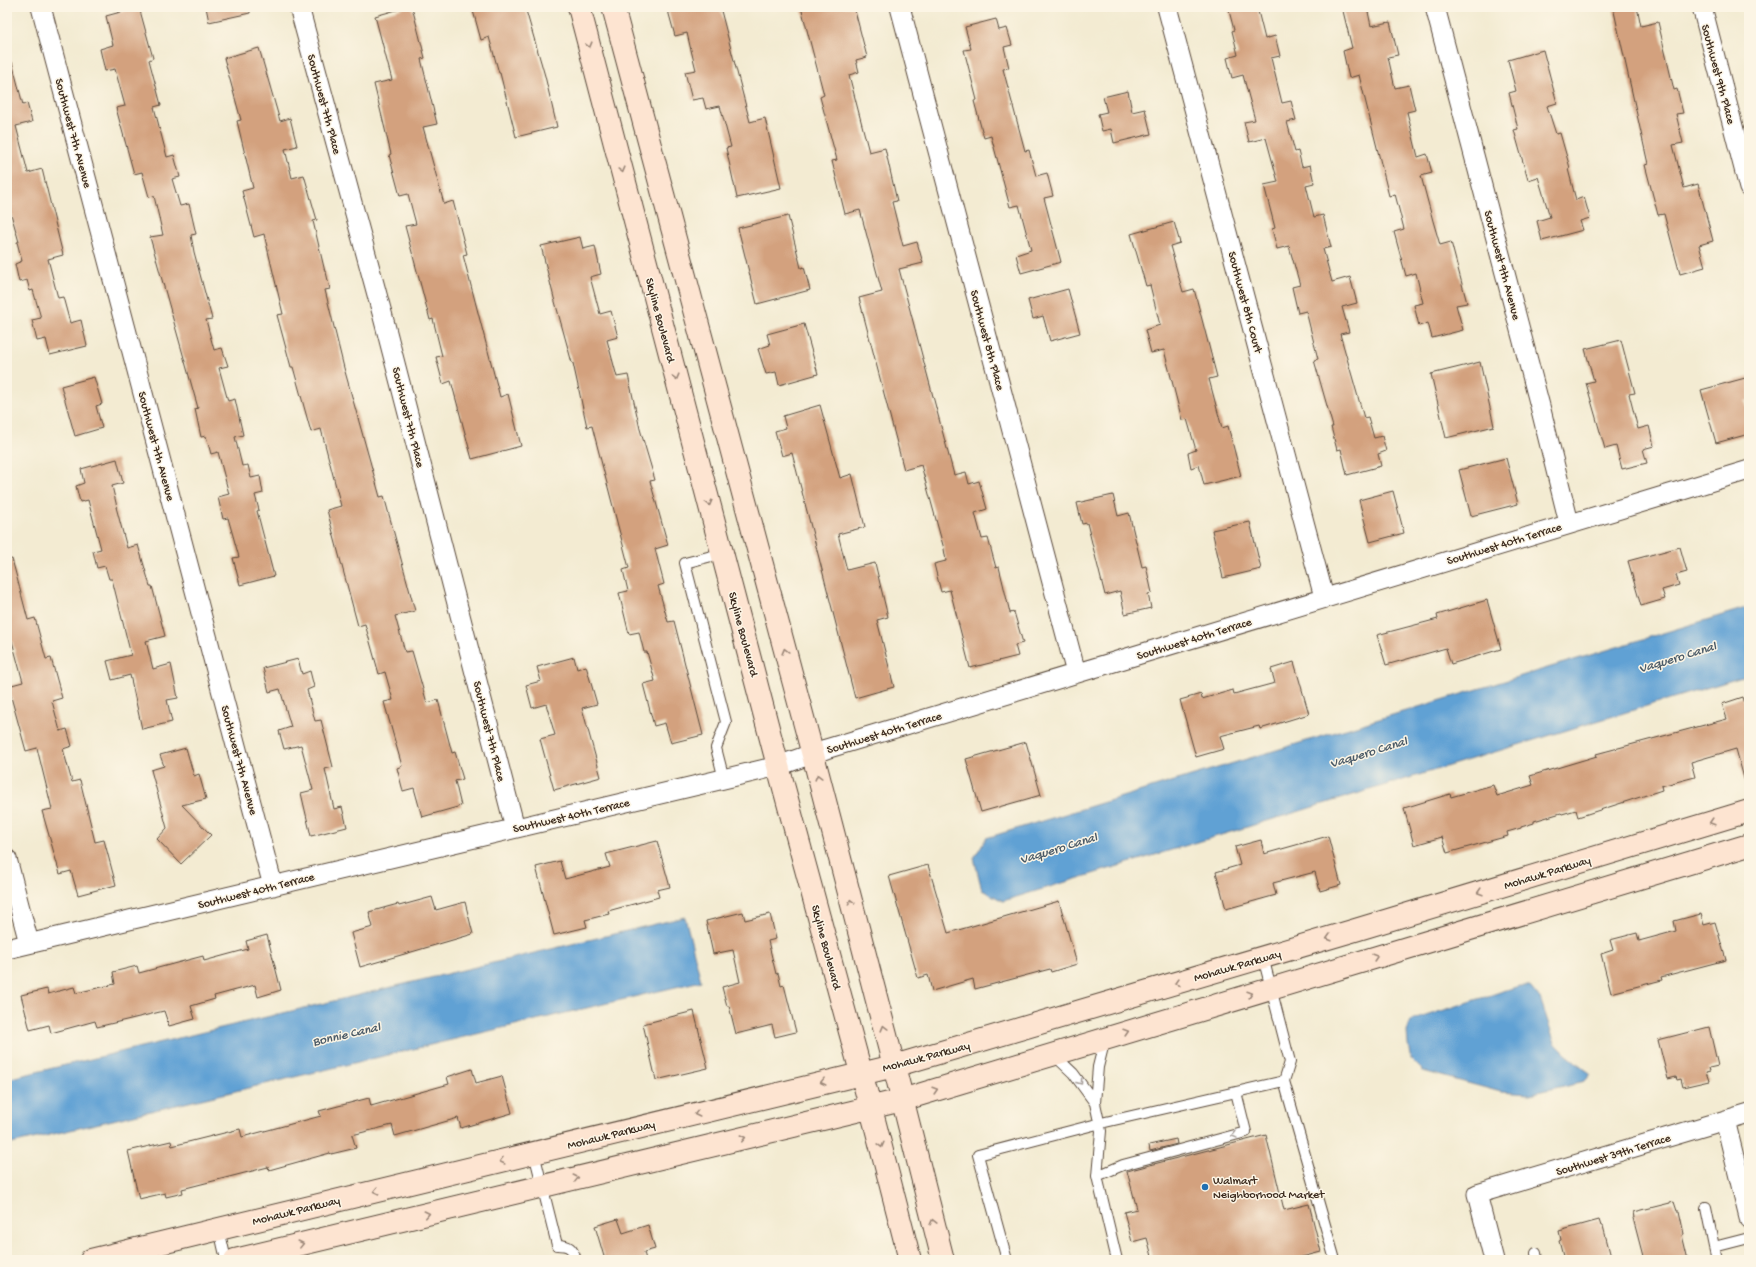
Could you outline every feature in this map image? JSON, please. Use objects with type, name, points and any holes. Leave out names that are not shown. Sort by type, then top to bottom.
[{"type":"street","name":"Southwest 7th Avenue","points":[[41,7],[273,886]]},
{"type":"street","name":"Southwest 7th Place","points":[[299,7],[382,313],[515,828]]},
{"type":"street","name":"Skyline Boulevard","points":[[579,7],[778,766],[910,1260]]},
{"type":"street","points":[[614,7],[894,1066],[943,1260]]},
{"type":"street","name":"Southwest 8th Place","points":[[900,7],[1076,673]]},
{"type":"street","name":"Southwest 8th Court","points":[[1167,7],[1324,597]]},
{"type":"street","name":"Southwest 9th Avenue","points":[[1435,7],[1540,406],[1569,523]]},
{"type":"street","name":"Southwest 9th Place","points":[[1702,7],[1749,188]]},
{"type":"street","name":"Southwest 40th Terrace","points":[[7,948],[724,780],[778,766],[826,749],[1324,597],[1749,470]]},
{"type":"street","name":"Mohawk Parkway","points":[[91,1260],[894,1066],[1749,811]]},
{"type":"street","points":[[235,1260],[902,1100],[1749,845]]},
{"type":"street","points":[[7,859],[28,943]]},
{"type":"street","name":"Southwest 39th Terrace","points":[[1494,1260],[1478,1194],[1749,1113]]},
{"type":"street","points":[[1725,1120],[1749,1218]]},
{"type":"lane","points":[[723,553],[685,562],[726,722],[716,748],[724,780]]},
{"type":"lane","points":[[1263,957],[1275,1010],[1290,1062],[1284,1081],[1334,1260]]},
{"type":"lane","points":[[1095,1103],[1098,1068],[1105,1038]]},
{"type":"lane","points":[[1053,1054],[1074,1074],[1095,1103],[1101,1123],[1097,1176],[1117,1260]]},
{"type":"lane","points":[[1007,1260],[978,1155],[1101,1123],[1284,1081]]},
{"type":"lane","points":[[1097,1176],[1123,1165],[1246,1132],[1236,1092]]},
{"type":"lane","points":[[534,1153],[557,1245],[568,1246],[572,1249],[576,1260]]},
{"type":"lane","points":[[1706,1208],[1717,1260]]},
{"type":"lane","points":[[219,1229],[226,1260]]},
{"type":"lane","points":[[1714,1247],[1749,1238]]},
{"type":"water","name":"Vaquero Canal","points":[[1749,607],[1749,675],[1003,901],[982,890],[974,858],[986,838]]},
{"type":"water","name":"Bonnie Canal","points":[[685,917],[701,981],[7,1145],[7,1079]]},
{"type":"water","points":[[1519,986],[1530,986],[1540,998],[1555,1043],[1567,1055],[1591,1074],[1585,1081],[1529,1094],[1501,1092],[1423,1071],[1411,1059],[1407,1032],[1410,1021]]},
{"type":"building","points":[[139,7],[153,58],[149,60],[161,105],[154,107],[167,157],[174,155],[180,177],[172,179],[180,206],[189,204],[196,234],[191,235],[194,252],[212,319],[206,320],[214,350],[222,348],[228,366],[219,368],[228,401],[235,399],[243,435],[235,437],[242,466],[248,465],[251,478],[260,476],[263,493],[255,495],[259,510],[257,511],[274,576],[240,585],[233,558],[239,557],[228,518],[223,519],[218,497],[229,494],[218,452],[211,454],[206,436],[201,437],[195,409],[198,408],[150,237],[163,235],[154,196],[149,197],[142,172],[134,174],[116,108],[125,106],[115,69],[105,71],[100,49],[113,45],[106,16]]},
{"type":"building","points":[[206,7],[250,7],[250,13],[209,22]]},
{"type":"building","points":[[412,7],[425,58],[421,59],[437,124],[423,127],[444,204],[453,201],[467,254],[463,255],[500,397],[508,394],[521,446],[472,459],[451,381],[443,384],[436,357],[442,356],[433,319],[430,320],[405,226],[416,224],[408,194],[400,196],[389,155],[391,154],[374,84],[392,80],[375,16]]},
{"type":"building","points":[[472,7],[525,7],[545,76],[557,127],[516,137],[500,73],[489,37],[481,40]]},
{"type":"building","points":[[667,7],[720,7],[750,122],[765,118],[781,188],[737,198],[726,148],[731,147],[720,106],[706,109],[703,98],[692,100],[685,72],[696,70],[687,33],[675,36]]},
{"type":"building","points":[[801,7],[854,7],[867,57],[856,60],[859,72],[849,75],[869,152],[885,148],[897,201],[892,202],[903,246],[917,242],[923,263],[899,269],[954,475],[966,472],[969,484],[979,481],[987,509],[975,513],[982,539],[988,538],[996,568],[999,567],[1010,613],[1014,612],[1023,643],[1015,645],[1018,656],[970,668],[950,590],[941,592],[934,564],[946,561],[944,549],[921,465],[904,470],[859,298],[882,292],[860,210],[845,214],[832,161],[837,160],[820,97],[824,95]]},
{"type":"building","points":[[1228,7],[1257,7],[1265,39],[1275,36],[1280,56],[1271,58],[1282,103],[1291,101],[1296,120],[1287,122],[1295,152],[1298,151],[1302,167],[1310,165],[1314,183],[1306,185],[1314,217],[1323,215],[1331,247],[1323,249],[1332,282],[1350,277],[1357,303],[1342,307],[1349,332],[1340,334],[1364,418],[1368,417],[1374,438],[1382,436],[1386,451],[1378,454],[1381,466],[1347,475],[1341,449],[1337,450],[1331,427],[1333,427],[1314,360],[1318,359],[1306,311],[1298,313],[1292,287],[1300,285],[1289,246],[1277,249],[1272,229],[1275,228],[1264,185],[1278,182],[1266,138],[1249,142],[1244,122],[1255,120],[1243,75],[1232,78],[1227,58],[1238,55]]},
{"type":"building","points":[[1342,7],[1367,7],[1371,26],[1390,22],[1398,55],[1388,57],[1395,88],[1409,85],[1415,110],[1407,112],[1418,157],[1427,154],[1432,173],[1421,176],[1440,245],[1451,242],[1467,303],[1456,305],[1463,330],[1432,338],[1428,323],[1419,326],[1414,305],[1423,303],[1416,273],[1406,276],[1394,232],[1404,229],[1395,194],[1389,196],[1359,75],[1349,78],[1343,51],[1352,48]]},
{"type":"building","points":[[1613,7],[1637,7],[1641,26],[1658,22],[1674,90],[1677,89],[1683,113],[1676,114],[1683,143],[1673,145],[1684,188],[1698,184],[1713,241],[1699,245],[1705,267],[1680,274],[1664,214],[1658,215],[1645,165],[1648,164]]},
{"type":"building","points":[[996,19],[999,30],[1007,28],[1012,45],[1004,47],[1009,68],[1003,69],[1025,151],[1029,150],[1036,176],[1047,173],[1053,196],[1044,198],[1061,262],[1021,273],[1016,255],[1031,250],[1019,205],[1010,207],[991,136],[984,138],[974,101],[977,100],[964,50],[971,49],[965,27]]},
{"type":"building","points":[[259,48],[280,121],[290,118],[297,146],[285,149],[292,178],[304,175],[317,220],[313,221],[330,289],[325,290],[344,368],[380,497],[384,496],[415,611],[395,616],[405,652],[412,651],[427,703],[438,700],[452,753],[455,752],[463,779],[455,781],[461,806],[422,817],[414,788],[403,791],[397,768],[402,766],[384,702],[393,700],[385,672],[379,674],[365,624],[358,626],[327,510],[341,506],[321,429],[311,432],[277,315],[283,314],[264,234],[254,237],[242,191],[253,188],[237,121],[241,120],[224,58]]},
{"type":"building","points":[[1543,50],[1557,103],[1547,106],[1556,134],[1560,133],[1570,168],[1568,169],[1576,200],[1584,197],[1590,218],[1580,221],[1583,230],[1542,241],[1537,221],[1550,217],[1538,177],[1528,180],[1514,130],[1518,129],[1509,93],[1516,91],[1508,60]]},
{"type":"building","points":[[7,62],[12,62],[23,105],[27,103],[32,122],[16,126],[28,173],[42,169],[63,255],[48,259],[58,298],[63,297],[70,323],[81,320],[87,346],[50,355],[46,339],[37,341],[32,320],[41,318],[33,290],[30,291],[27,280],[19,282],[15,264],[22,261],[17,242],[19,242],[11,214],[7,215]]},
{"type":"building","points":[[1128,91],[1132,112],[1145,109],[1151,134],[1114,143],[1111,129],[1102,131],[1098,114],[1107,112],[1103,97]]},
{"type":"building","points":[[788,216],[801,268],[804,267],[810,290],[757,304],[738,228]]},
{"type":"building","points":[[1174,222],[1180,243],[1170,246],[1183,292],[1194,289],[1217,377],[1209,379],[1222,428],[1228,426],[1241,476],[1204,485],[1199,465],[1191,468],[1188,453],[1196,450],[1187,419],[1182,420],[1164,350],[1151,353],[1145,330],[1160,325],[1150,285],[1146,286],[1131,234]]},
{"type":"building","points":[[580,237],[583,249],[595,246],[601,274],[590,277],[600,314],[611,311],[618,337],[607,340],[617,377],[628,375],[640,429],[655,480],[650,481],[668,545],[655,549],[664,584],[658,586],[668,622],[674,621],[703,735],[671,743],[665,723],[654,726],[643,684],[655,681],[647,652],[644,652],[639,632],[629,634],[619,593],[628,591],[623,570],[629,568],[592,426],[587,427],[573,363],[541,246]]},
{"type":"building","points":[[1068,289],[1080,333],[1050,341],[1043,316],[1033,319],[1028,300]]},
{"type":"building","points":[[804,324],[818,374],[779,385],[776,372],[766,374],[758,349],[770,345],[767,334]]},
{"type":"building","points":[[1621,340],[1635,393],[1629,394],[1638,429],[1649,426],[1654,446],[1643,449],[1647,463],[1622,469],[1616,446],[1605,449],[1586,383],[1594,381],[1585,349]]},
{"type":"building","points":[[1480,362],[1494,426],[1446,438],[1431,374]]},
{"type":"building","points":[[94,377],[102,404],[96,406],[102,428],[75,436],[61,386]]},
{"type":"building","points":[[1749,377],[1749,400],[1745,401],[1749,414],[1749,434],[1716,443],[1701,390]]},
{"type":"building","points":[[820,405],[840,478],[852,474],[865,527],[838,534],[847,570],[875,563],[888,617],[877,620],[894,687],[855,698],[792,453],[782,456],[775,431],[786,428],[783,416]]},
{"type":"building","points":[[1506,458],[1518,504],[1471,516],[1459,470]]},
{"type":"building","points":[[117,459],[123,483],[112,486],[127,548],[138,545],[150,586],[152,586],[165,636],[146,641],[153,669],[171,664],[178,698],[167,700],[172,722],[142,729],[130,675],[112,680],[107,661],[131,655],[112,579],[109,579],[105,566],[97,568],[93,551],[101,549],[88,500],[80,502],[76,486],[84,483],[81,469]]},
{"type":"building","points":[[1393,491],[1404,533],[1370,542],[1359,500]]},
{"type":"building","points":[[1113,495],[1118,516],[1129,513],[1142,567],[1146,566],[1152,593],[1148,594],[1151,608],[1125,614],[1120,591],[1105,595],[1087,523],[1082,524],[1077,503]]},
{"type":"building","points":[[1250,522],[1261,569],[1223,578],[1212,530]]},
{"type":"building","points":[[1680,547],[1687,572],[1676,575],[1679,585],[1662,590],[1665,599],[1641,606],[1628,561]]},
{"type":"building","points":[[12,559],[28,620],[35,618],[46,659],[51,658],[62,698],[52,701],[60,731],[67,729],[72,746],[63,749],[72,782],[80,780],[95,842],[104,840],[116,885],[78,895],[71,871],[60,874],[42,811],[52,809],[37,748],[26,751],[8,686],[23,682],[12,641],[7,642],[7,560]]},
{"type":"building","points":[[1487,600],[1501,649],[1451,664],[1446,648],[1386,665],[1377,635],[1438,619],[1437,615]]},
{"type":"building","points":[[574,657],[577,669],[586,666],[597,704],[582,708],[601,777],[554,790],[540,739],[555,735],[546,704],[532,708],[526,685],[541,681],[537,667]]},
{"type":"building","points":[[298,659],[302,674],[310,671],[314,687],[307,690],[315,721],[321,720],[333,767],[325,769],[334,809],[342,807],[347,827],[311,836],[301,793],[313,790],[301,745],[284,749],[279,731],[291,727],[280,689],[269,692],[263,668]]},
{"type":"building","points":[[1294,662],[1309,714],[1260,729],[1259,726],[1220,736],[1224,749],[1196,757],[1180,700],[1201,694],[1202,699],[1233,690],[1234,694],[1275,683],[1271,669]]},
{"type":"building","points":[[1743,697],[1749,718],[1749,781],[1745,782],[1736,749],[1691,762],[1695,777],[1661,786],[1662,790],[1578,817],[1576,810],[1561,813],[1534,821],[1534,823],[1507,832],[1508,836],[1447,853],[1442,837],[1414,845],[1404,808],[1450,794],[1451,797],[1493,785],[1497,796],[1533,785],[1530,776],[1597,756],[1596,754],[1727,719],[1722,704]]},
{"type":"building","points":[[1026,742],[1041,795],[981,812],[966,759]]},
{"type":"building","points":[[186,748],[194,776],[199,774],[206,799],[182,805],[211,835],[181,864],[157,839],[167,828],[151,770],[164,766],[160,755]]},
{"type":"building","points":[[1328,836],[1341,885],[1320,891],[1315,872],[1273,883],[1276,895],[1226,909],[1216,872],[1240,865],[1235,847],[1261,840],[1264,854]]},
{"type":"building","points":[[657,841],[670,887],[657,890],[659,897],[608,911],[609,914],[585,920],[587,927],[554,935],[536,867],[560,861],[565,879],[610,867],[606,854]]},
{"type":"building","points":[[928,865],[948,933],[1059,901],[1077,964],[1051,972],[1050,969],[975,989],[973,979],[932,991],[928,975],[918,978],[889,876]]},
{"type":"building","points":[[432,897],[436,910],[465,902],[473,934],[360,967],[351,933],[373,927],[369,912]]},
{"type":"building","points":[[743,912],[745,920],[770,914],[776,939],[768,941],[776,974],[778,973],[781,986],[784,985],[796,1032],[775,1037],[772,1025],[736,1034],[729,1006],[727,1006],[722,987],[740,982],[733,950],[713,954],[706,921]]},
{"type":"building","points":[[1701,914],[1704,925],[1715,922],[1726,960],[1661,977],[1662,980],[1611,993],[1601,954],[1613,950],[1610,940],[1637,933],[1639,941],[1676,931],[1674,921]]},
{"type":"building","points":[[267,935],[281,990],[258,997],[255,985],[214,996],[215,999],[191,1006],[195,1019],[169,1026],[164,1011],[97,1027],[95,1021],[51,1033],[49,1025],[30,1030],[21,995],[47,989],[48,994],[74,987],[76,993],[115,984],[113,972],[137,966],[139,973],[203,956],[204,961],[248,949],[246,941]]},
{"type":"building","points":[[694,1011],[708,1068],[656,1080],[643,1024]]},
{"type":"building","points":[[1709,1027],[1718,1066],[1709,1068],[1710,1071],[1706,1072],[1709,1081],[1683,1087],[1681,1079],[1677,1080],[1676,1077],[1668,1079],[1658,1040]]},
{"type":"building","points":[[472,1069],[476,1083],[502,1076],[512,1113],[461,1128],[458,1118],[395,1136],[392,1125],[352,1135],[356,1148],[330,1153],[269,1170],[268,1167],[182,1189],[183,1193],[166,1197],[165,1193],[139,1199],[128,1151],[171,1141],[172,1146],[240,1129],[242,1137],[321,1116],[319,1111],[369,1098],[371,1106],[449,1084],[447,1077]]},
{"type":"building","name":"Walmart Neighborhood Market","points":[[1266,1135],[1284,1210],[1309,1204],[1321,1252],[1298,1258],[1298,1260],[1153,1260],[1147,1238],[1132,1242],[1124,1212],[1137,1209],[1127,1171]]},
{"type":"building","points":[[1176,1139],[1177,1144],[1150,1151],[1149,1145]]},
{"type":"building","points":[[1674,1202],[1677,1211],[1679,1211],[1684,1234],[1682,1235],[1688,1260],[1644,1260],[1633,1218],[1635,1218],[1634,1212]]},
{"type":"building","points":[[618,1219],[623,1233],[648,1225],[655,1249],[644,1252],[646,1260],[605,1260],[595,1226]]},
{"type":"building","points":[[1599,1220],[1601,1226],[1603,1226],[1611,1257],[1608,1258],[1609,1260],[1564,1260],[1559,1241],[1561,1240],[1559,1231]]},
{"type":"place","name":"Walmart Neighborhood Market","points":[[1205,1187]]}]
